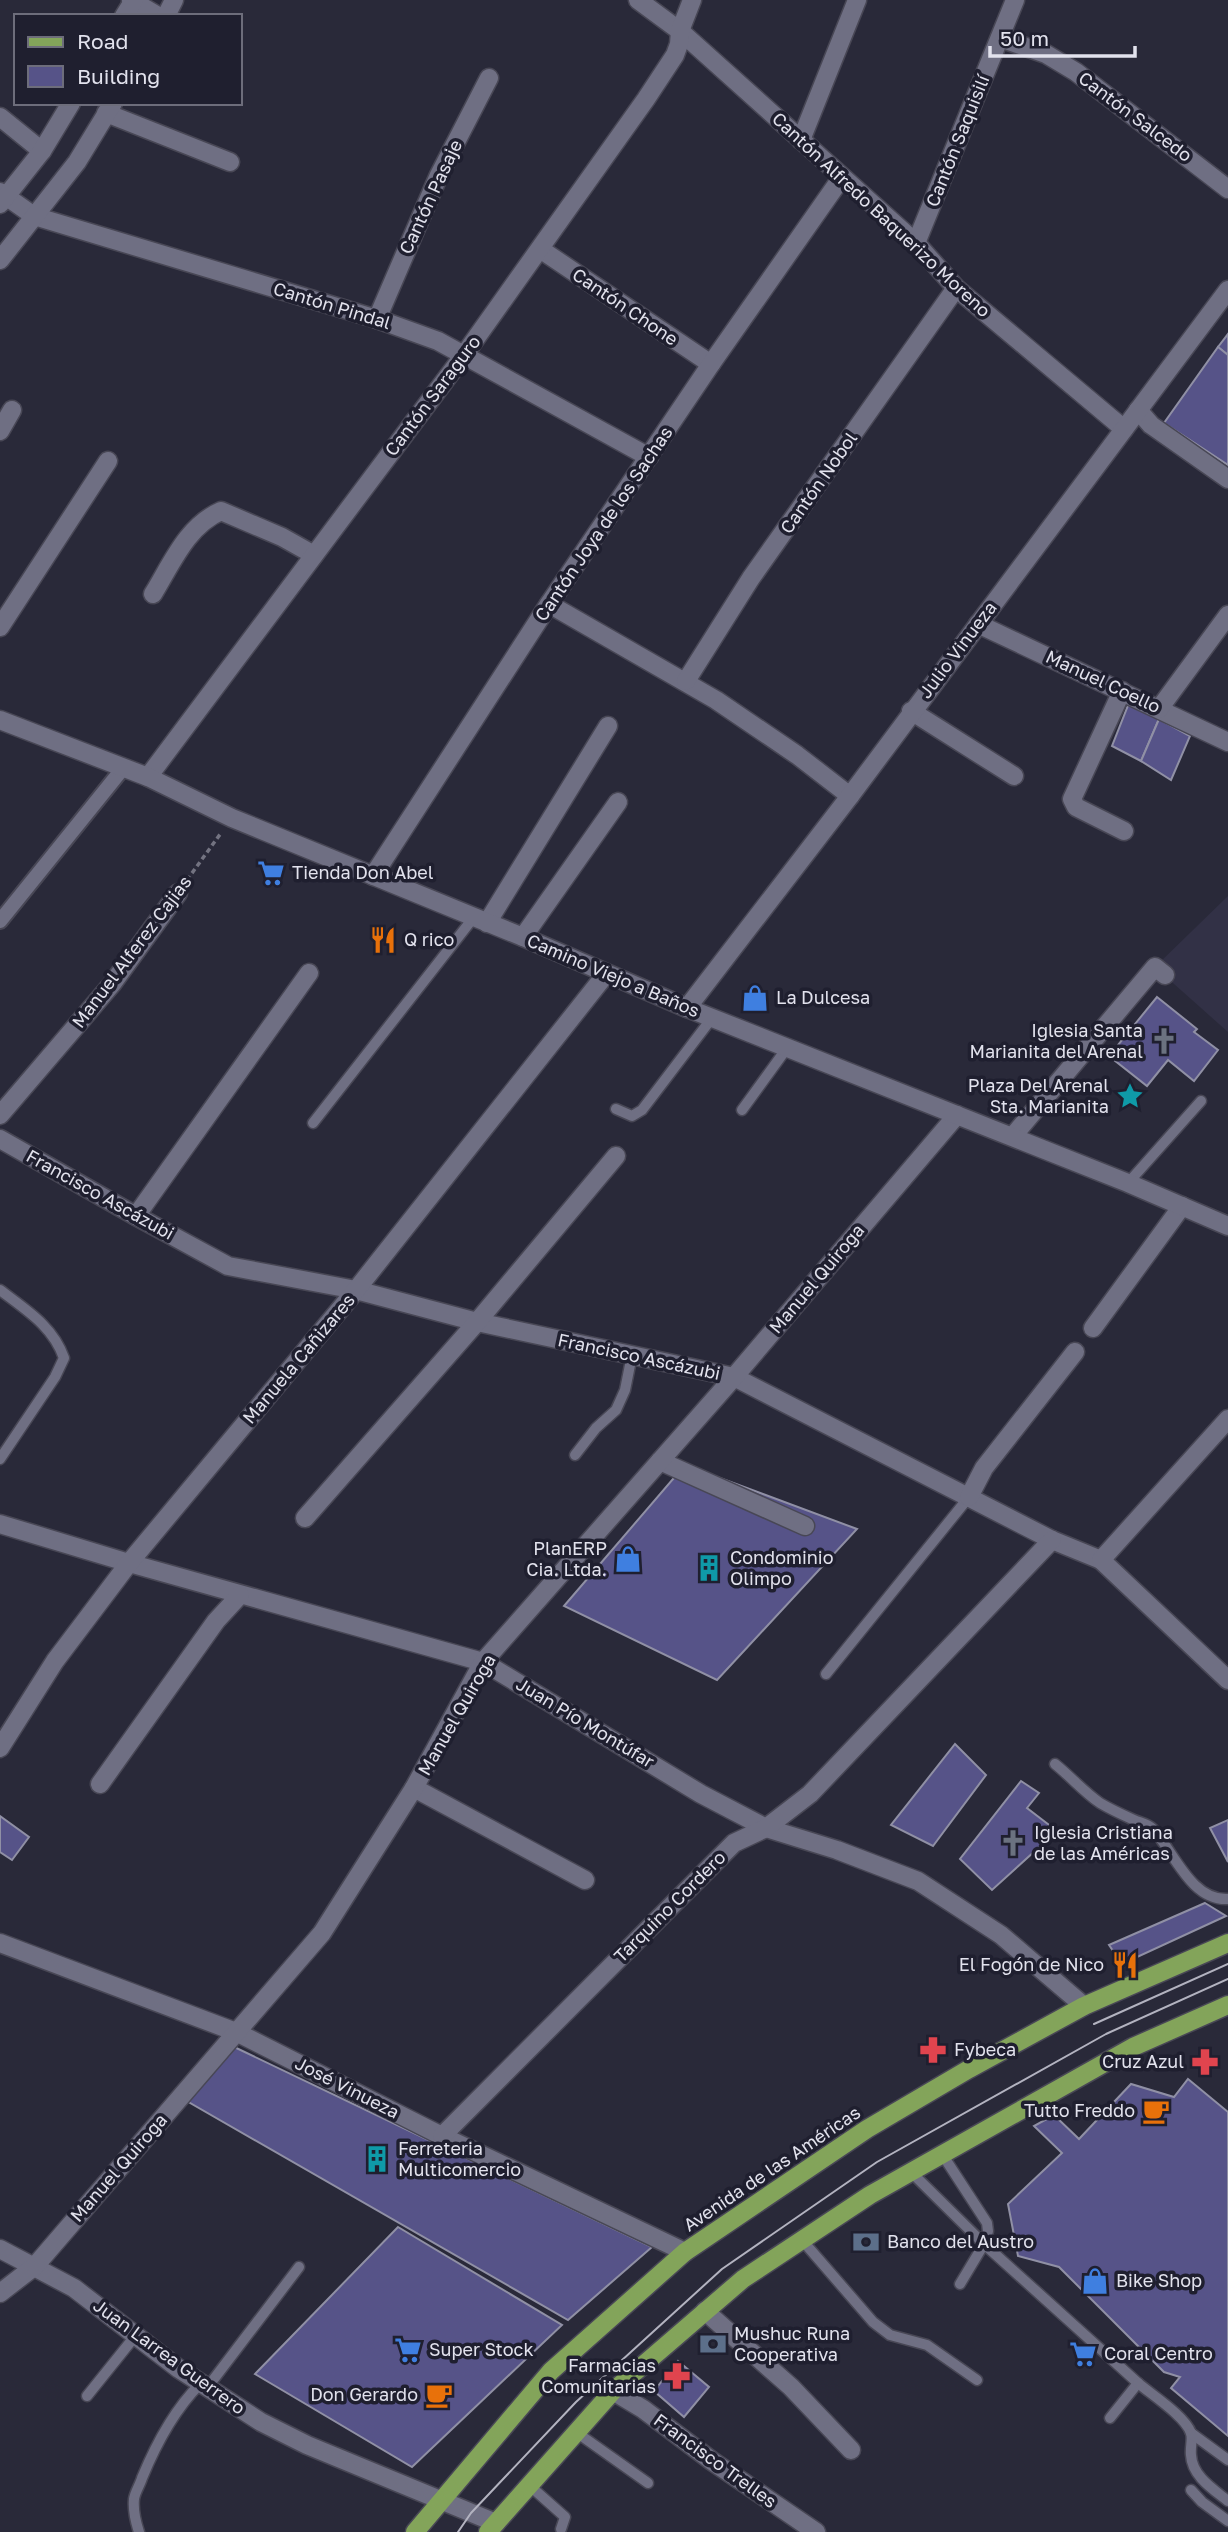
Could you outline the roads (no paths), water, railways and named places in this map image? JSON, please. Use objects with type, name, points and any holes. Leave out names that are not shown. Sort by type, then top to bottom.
[{"type":"main road","name":"Avenida de las Américas","points":[[415,2532],[551,2371],[685,2252],[867,2129],[969,2069],[1084,2006],[1228,1943]]},
{"type":"main road","points":[[493,2529],[613,2391],[743,2279],[870,2195],[942,2154],[1133,2047],[1228,2006]]},
{"type":"street","name":"Cantón Alfredo Baquerizo Moreno","points":[[638,0],[680,31],[916,243],[956,288],[1124,429]]},
{"type":"street","name":"Cantón Saraguro","points":[[148,777],[464,355],[646,99],[675,55],[680,31],[692,0]]},
{"type":"street","points":[[802,140],[857,0]]},
{"type":"street","name":"Cantón Saquisilí","points":[[916,243],[1015,0]]},
{"type":"street","points":[[131,4],[154,14]]},
{"type":"street","name":"Cantón Salcedo","points":[[1000,38],[1046,54],[1076,72],[1228,189]]},
{"type":"street","name":"Cantón Pasaje","points":[[377,319],[439,176],[489,78]]},
{"type":"street","points":[[2,198],[42,151],[70,105]]},
{"type":"street","points":[[0,260],[77,162],[110,108],[230,162]]},
{"type":"street","points":[[0,117],[42,151]]},
{"type":"street","name":"Cantón Joya de los Sachas","points":[[373,876],[548,604],[842,177]]},
{"type":"street","name":"Cantón Pindal","points":[[2,198],[34,216],[377,319],[438,341],[649,457]]},
{"type":"street","name":"Cantón Chone","points":[[540,249],[711,364]]},
{"type":"street","name":"Cantón Nobol","points":[[686,681],[751,578],[956,288]]},
{"type":"street","name":"Julio Vinueza","points":[[687,1008],[850,796],[1228,290]]},
{"type":"street","points":[[0,431],[12,410]]},
{"type":"street","points":[[1138,410],[1151,425],[1228,479]]},
{"type":"street","points":[[0,627],[108,461]]},
{"type":"street","points":[[153,594],[191,532],[207,517],[221,511],[282,537],[314,555]]},
{"type":"street","points":[[548,604],[686,681],[775,740],[850,796]]},
{"type":"street","points":[[1159,709],[1228,615]]},
{"type":"street","name":"Manuel Coello","points":[[978,624],[1228,742]]},
{"type":"street","points":[[1122,691],[1072,799],[1076,807],[1124,831]]},
{"type":"street","points":[[911,711],[1014,776]]},
{"type":"street","name":"Camino Viejo a Baños","points":[[0,720],[148,777],[232,818],[523,937],[687,1008],[1128,1182],[1228,1226]]},
{"type":"street","points":[[480,920],[608,726]]},
{"type":"street","points":[[0,921],[124,767]]},
{"type":"street","points":[[523,937],[618,802]]},
{"type":"street","name":"Manuel Alferez Cajias","points":[[0,1115],[112,984],[177,893]]},
{"type":"street","points":[[1013,1136],[1155,967],[1165,975]]},
{"type":"street","points":[[135,1216],[309,973]]},
{"type":"street","name":"Manuela Cañizares","points":[[0,1748],[55,1661],[129,1563],[356,1290],[606,974]]},
{"type":"street","name":"Manuel Quiroga","points":[[0,2293],[35,2266],[322,1934],[414,1788],[483,1662],[734,1377],[957,1115]]},
{"type":"street","name":"Francisco Ascázubi","points":[[0,1139],[228,1266],[356,1290],[477,1322],[734,1377],[1052,1540],[1101,1560],[1228,1680]]},
{"type":"street","points":[[305,1518],[477,1322],[616,1156]]},
{"type":"street","points":[[1093,1328],[1182,1206]]},
{"type":"street","points":[[969,1497],[984,1468],[1075,1352]]},
{"type":"street","points":[[1101,1560],[1228,1419]]},
{"type":"street","points":[[660,1461],[805,1526]]},
{"type":"street","name":"Juan Pío Montúfar","points":[[0,1524],[240,1595],[483,1662],[701,1794],[766,1828],[837,1850],[918,1881],[1001,1935],[1084,2006]]},
{"type":"street","name":"Tarquino Cordero","points":[[442,2136],[734,1843],[766,1828],[810,1794],[1052,1540]]},
{"type":"street","points":[[100,1784],[216,1621],[240,1595]]},
{"type":"street","points":[[414,1788],[586,1880]]},
{"type":"street","name":"José Vinueza","points":[[0,1943],[236,2032],[442,2136],[685,2252]]},
{"type":"street","name":"Juan Larrea Guerrero","points":[[0,2249],[81,2293],[204,2386],[243,2412],[282,2433],[439,2501],[493,2529]]},
{"type":"street","points":[[705,2311],[791,2387],[851,2450]]},
{"type":"street","name":"Francisco Trelles","points":[[613,2391],[816,2532]]},
{"type":"lane","points":[[313,1123],[480,920]]},
{"type":"lane","points":[[616,1109],[632,1116],[642,1110],[712,1018]]},
{"type":"lane","points":[[742,1110],[787,1048]]},
{"type":"lane","points":[[1128,1182],[1201,1101]]},
{"type":"lane","points":[[0,1290],[37,1318],[58,1341],[64,1358],[55,1377],[0,1459]]},
{"type":"lane","points":[[575,1455],[596,1428],[616,1410],[625,1390],[632,1355]]},
{"type":"lane","points":[[826,1674],[969,1497]]},
{"type":"lane","points":[[1055,1764],[1100,1802],[1134,1820],[1149,1824],[1163,1840],[1182,1871],[1202,1890],[1219,1900],[1228,1899]]},
{"type":"lane","points":[[942,2154],[987,2223],[988,2231],[984,2244],[960,2284]]},
{"type":"lane","points":[[912,2173],[984,2244],[1178,2416],[1191,2433],[1228,2460]]},
{"type":"lane","points":[[802,2239],[873,2322],[890,2334],[927,2345],[977,2380]]},
{"type":"lane","points":[[139,2532],[134,2499],[162,2436],[186,2399],[204,2386],[299,2267]]},
{"type":"lane","points":[[88,2396],[136,2335]]},
{"type":"lane","points":[[1110,2418],[1138,2383]]},
{"type":"lane","points":[[576,2432],[648,2483]]},
{"type":"lane","points":[[1191,2433],[1191,2459],[1194,2466],[1208,2485],[1228,2501]]},
{"type":"lane","points":[[529,2485],[565,2517],[563,2531]]},
{"type":"lane","points":[[1191,2490],[1202,2502],[1228,2521]]},
{"type":"tram line","points":[[1094,2024],[1228,1964]]},
{"type":"tram line","points":[[458,2532],[471,2513],[576,2402],[722,2269],[877,2162],[1106,2034],[1228,1979]]},
{"type":"place","name":"Tienda Don Abel","points":[[271,873]]},
{"type":"place","name":"Q rico","points":[[383,940]]},
{"type":"place","name":"La Dulcesa","points":[[755,998]]},
{"type":"place","name":"Iglesia Santa Marianita del Arenal","points":[[1164,1041]]},
{"type":"place","name":"Plaza Del Arenal Sta. Marianita","points":[[1130,1096]]},
{"type":"place","name":"PlanERP Cia. Ltda.","points":[[628,1559]]},
{"type":"place","name":"Condominio Olimpo","points":[[709,1568]]},
{"type":"place","name":"Iglesia Cristiana de las Américas","points":[[1013,1843]]},
{"type":"place","name":"El Fogón de Nico","points":[[1125,1965]]},
{"type":"place","name":"Fybeca","points":[[933,2050]]},
{"type":"place","name":"Cruz Azul","points":[[1205,2062]]},
{"type":"place","name":"Tutto Freddo","points":[[1156,2111]]},
{"type":"place","name":"Ferreteria Multicomercio","points":[[377,2159]]},
{"type":"place","name":"Banco del Austro","points":[[866,2242]]},
{"type":"place","name":"Bike Shop","points":[[1095,2281]]},
{"type":"place","name":"Mushuc Runa Cooperativa","points":[[713,2344]]},
{"type":"place","name":"Super Stock","points":[[408,2350]]},
{"type":"place","name":"Coral Centro","points":[[1083,2354]]},
{"type":"place","name":"Farmacias Comunitarias","points":[[677,2376]]},
{"type":"place","name":"Don Gerardo","points":[[439,2395]]}]
